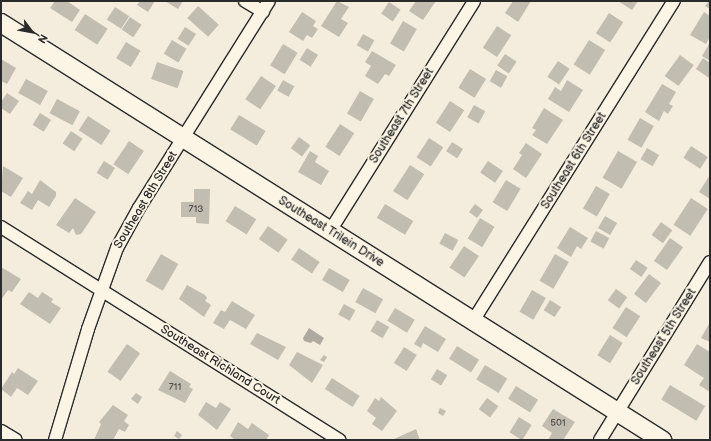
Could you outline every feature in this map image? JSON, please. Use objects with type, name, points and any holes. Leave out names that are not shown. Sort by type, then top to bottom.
[{"type":"street","points":[[245,1],[262,12]]},
{"type":"street","name":"Southeast 8th Street","points":[[55,440],[101,290],[128,228],[269,1]]},
{"type":"street","name":"Southeast 7th Street","points":[[330,231],[474,1]]},
{"type":"street","name":"Southeast 6th Street","points":[[474,321],[674,1]]},
{"type":"street","name":"Southeast Trilein Drive","points":[[1,23],[662,440]]},
{"type":"street","name":"Southeast Richland Court","points":[[1,227],[339,440]]},
{"type":"street","name":"Southeast 5th Street","points":[[600,440],[710,262]]},
{"type":"street","points":[[1,431],[16,440]]},
{"type":"shaded area","points":[[309,328],[324,338],[320,345],[313,341],[311,343],[304,341],[303,338]]},
{"type":"building","points":[[55,1],[67,1],[80,10],[72,22],[50,8]]},
{"type":"building","points":[[140,1],[155,1],[148,12],[137,5]]},
{"type":"building","points":[[165,1],[183,1],[178,9]]},
{"type":"building","points":[[337,1],[349,7],[341,19],[348,23],[339,37],[321,26]]},
{"type":"building","points":[[416,1],[436,1],[423,20],[409,11]]},
{"type":"building","points":[[513,1],[531,1],[518,22],[505,13]]},
{"type":"building","points":[[618,1],[638,1],[632,10]]},
{"type":"building","points":[[710,1],[710,9],[705,6]]},
{"type":"building","points":[[389,2],[401,10],[393,21],[381,14]]},
{"type":"building","points":[[198,6],[219,25],[208,37],[187,18]]},
{"type":"building","points":[[115,7],[129,16],[121,29],[107,20]]},
{"type":"building","points":[[302,12],[316,21],[313,26],[318,29],[312,38],[307,35],[303,41],[289,32]]},
{"type":"building","points":[[704,12],[710,16],[710,37],[706,44],[690,35]]},
{"type":"building","points":[[609,13],[623,22],[610,42],[596,33]]},
{"type":"building","points":[[85,14],[108,29],[97,45],[75,30]]},
{"type":"building","points":[[130,17],[142,25],[133,37],[122,29]]},
{"type":"building","points":[[403,21],[417,29],[404,52],[390,44]]},
{"type":"building","points":[[497,26],[511,35],[497,57],[483,48]]},
{"type":"building","points":[[185,27],[196,34],[189,46],[178,39]]},
{"type":"building","points":[[363,34],[374,40],[368,52],[357,45]]},
{"type":"building","points":[[172,40],[187,49],[178,62],[164,54]]},
{"type":"building","points":[[589,40],[605,50],[590,75],[574,65]]},
{"type":"building","points":[[126,42],[141,51],[131,67],[116,58]]},
{"type":"building","points":[[283,44],[298,53],[285,74],[270,65]]},
{"type":"building","points":[[709,44],[710,45],[710,61],[702,56]]},
{"type":"building","points":[[307,48],[318,55],[311,67],[300,60]]},
{"type":"building","points":[[372,51],[396,65],[389,76],[385,74],[378,84],[365,76],[371,66],[365,62]]},
{"type":"building","points":[[505,54],[517,62],[509,73],[497,66]]},
{"type":"building","points":[[680,55],[694,65],[678,86],[665,76]]},
{"type":"building","points":[[703,58],[710,63],[709,78],[696,69]]},
{"type":"building","points":[[1,59],[16,68],[7,84],[1,81]]},
{"type":"building","points":[[558,61],[570,69],[559,85],[547,77]]},
{"type":"building","points":[[157,62],[183,71],[178,88],[151,79]]},
{"type":"building","points":[[470,69],[486,79],[474,98],[458,88]]},
{"type":"building","points":[[496,70],[507,76],[501,88],[490,81]]},
{"type":"building","points":[[261,76],[276,86],[260,109],[245,99]]},
{"type":"building","points":[[26,79],[48,91],[40,105],[18,93]]},
{"type":"building","points":[[283,80],[294,86],[289,97],[277,90]]},
{"type":"building","points":[[567,80],[583,90],[569,112],[548,99],[555,87],[561,91]]},
{"type":"building","points":[[662,84],[676,92],[669,104],[673,106],[668,114],[664,111],[659,121],[645,112]]},
{"type":"building","points":[[360,91],[374,99],[361,122],[347,114]]},
{"type":"building","points":[[7,93],[19,101],[10,114],[1,108],[1,102]]},
{"type":"building","points":[[57,99],[80,111],[72,125],[49,113]]},
{"type":"building","points":[[450,101],[464,110],[450,132],[436,123]]},
{"type":"building","points":[[474,105],[485,111],[479,124],[467,117]]},
{"type":"building","points":[[544,108],[563,120],[547,144],[532,135],[536,130],[532,128]]},
{"type":"building","points":[[40,113],[51,120],[44,132],[33,125]]},
{"type":"building","points":[[239,115],[266,131],[257,146],[230,130]]},
{"type":"building","points":[[88,116],[111,131],[101,145],[79,130]]},
{"type":"building","points":[[640,118],[654,126],[641,148],[628,140]]},
{"type":"building","points":[[340,124],[354,133],[340,156],[325,147]]},
{"type":"building","points":[[71,131],[83,139],[74,151],[63,143]]},
{"type":"building","points":[[299,137],[310,145],[302,157],[291,148]]},
{"type":"building","points":[[429,138],[443,147],[431,167],[416,157]]},
{"type":"building","points":[[129,141],[144,151],[128,174],[113,164]]},
{"type":"building","points":[[452,142],[463,149],[457,158],[446,151]]},
{"type":"building","points":[[526,143],[542,154],[526,178],[513,169],[522,155],[519,153]]},
{"type":"building","points":[[691,146],[708,157],[700,169],[683,158]]},
{"type":"building","points":[[647,148],[659,155],[653,166],[640,159]]},
{"type":"building","points":[[310,151],[318,156],[315,162],[329,171],[321,185],[298,172]]},
{"type":"building","points":[[618,151],[637,162],[622,189],[602,178]]},
{"type":"building","points":[[104,161],[115,168],[108,180],[97,173]]},
{"type":"building","points":[[488,161],[503,171],[495,183],[480,173]]},
{"type":"building","points":[[410,165],[424,174],[407,200],[393,191]]},
{"type":"building","points":[[3,166],[23,178],[11,197],[1,191]]},
{"type":"building","points":[[710,175],[710,199],[699,192]]},
{"type":"building","points":[[40,180],[56,192],[56,196],[49,207],[38,200],[32,210],[20,203],[28,191],[32,194]]},
{"type":"building","points":[[506,180],[521,189],[507,211],[493,202]]},
{"type":"building","points":[[596,186],[610,194],[597,217],[583,209]]},
{"type":"building","points":[[194,189],[210,189],[209,224],[196,223],[196,217],[181,217],[181,202],[194,202]]},
{"type":"building","points":[[75,198],[96,212],[81,234],[76,235],[73,228],[69,233],[56,225]]},
{"type":"building","points":[[691,198],[708,209],[690,236],[674,225]]},
{"type":"building","points":[[385,204],[413,221],[405,235],[377,218]]},
{"type":"building","points":[[475,204],[483,210],[477,218],[469,212]]},
{"type":"building","points":[[235,206],[256,219],[247,235],[225,221]]},
{"type":"building","points":[[605,216],[617,223],[610,235],[598,228]]},
{"type":"building","points":[[480,218],[495,227],[482,247],[468,239]]},
{"type":"building","points":[[661,222],[672,230],[663,243],[652,235]]},
{"type":"building","points":[[268,226],[288,240],[278,253],[259,239]]},
{"type":"building","points":[[570,227],[588,238],[581,249],[577,246],[571,257],[557,248]]},
{"type":"building","points":[[596,231],[609,238],[604,249],[590,242]]},
{"type":"building","points":[[445,233],[458,240],[453,251],[439,244]]},
{"type":"building","points":[[670,238],[683,247],[667,270],[654,261]]},
{"type":"building","points":[[464,246],[479,256],[464,278],[449,268]]},
{"type":"building","points":[[299,248],[320,262],[312,274],[291,260]]},
{"type":"building","points":[[161,254],[178,264],[163,291],[146,281]]},
{"type":"building","points":[[555,254],[569,262],[553,289],[540,281]]},
{"type":"building","points":[[636,260],[648,268],[641,277],[630,269]]},
{"type":"building","points":[[1,267],[21,279],[12,292],[8,290],[1,300]]},
{"type":"building","points":[[329,268],[350,280],[343,292],[322,280]]},
{"type":"building","points":[[649,274],[661,283],[646,303],[634,294]]},
{"type":"building","points":[[187,285],[205,295],[207,298],[205,301],[211,305],[204,317],[179,299]]},
{"type":"building","points":[[363,288],[383,299],[375,313],[355,302]]},
{"type":"building","points":[[616,289],[627,297],[619,309],[608,300]]},
{"type":"building","points":[[532,290],[546,298],[533,320],[520,312]]},
{"type":"building","points":[[29,292],[38,298],[42,292],[53,299],[51,302],[61,308],[50,324],[20,304]]},
{"type":"building","points":[[550,300],[561,307],[555,317],[544,310]]},
{"type":"building","points":[[232,301],[255,315],[246,329],[230,320],[224,329],[213,323],[221,310],[225,312]]},
{"type":"building","points":[[344,304],[355,310],[350,321],[338,314]]},
{"type":"building","points":[[626,307],[640,316],[627,337],[612,328]]},
{"type":"building","points":[[395,308],[415,320],[407,333],[387,321]]},
{"type":"building","points":[[377,320],[389,327],[383,338],[370,331]]},
{"type":"building","points":[[710,322],[710,342],[701,338]]},
{"type":"building","points":[[425,326],[446,339],[438,352],[423,343],[421,348],[414,344]]},
{"type":"building","points":[[257,333],[286,347],[278,360],[250,344]]},
{"type":"building","points":[[610,335],[623,343],[610,363],[597,355]]},
{"type":"building","points":[[127,344],[140,353],[121,381],[107,372]]},
{"type":"building","points":[[697,344],[710,352],[710,392],[699,385],[704,378],[684,365]]},
{"type":"building","points":[[457,346],[479,360],[471,372],[449,359]]},
{"type":"building","points":[[404,347],[417,355],[407,371],[394,363]]},
{"type":"building","points":[[297,352],[323,365],[312,383],[289,365]]},
{"type":"building","points":[[324,355],[327,357],[324,362],[320,360]]},
{"type":"building","points":[[485,365],[507,378],[499,393],[476,380]]},
{"type":"building","points":[[18,368],[38,381],[28,395],[17,388],[11,397],[1,389],[12,372],[14,374]]},
{"type":"building","points":[[437,369],[447,375],[441,385],[431,379]]},
{"type":"building","points":[[170,371],[191,384],[189,387],[193,389],[185,403],[158,390]]},
{"type":"building","points":[[332,378],[360,396],[353,407],[325,389]]},
{"type":"building","points":[[670,385],[705,406],[696,421],[661,400]]},
{"type":"building","points":[[516,386],[538,400],[530,412],[508,399]]},
{"type":"building","points":[[136,393],[142,397],[138,404],[131,399]]},
{"type":"building","points":[[381,397],[397,411],[382,431],[372,424],[376,418],[367,411],[375,398],[379,401]]},
{"type":"building","points":[[487,398],[498,406],[490,418],[479,409]]},
{"type":"building","points":[[206,402],[216,408],[220,402],[231,409],[217,430],[198,415]]},
{"type":"building","points":[[113,405],[128,415],[124,421],[129,425],[125,432],[119,429],[113,440],[94,440],[101,424],[99,422]]},
{"type":"building","points":[[440,408],[446,411],[443,416],[438,413]]},
{"type":"building","points":[[553,409],[575,422],[563,440],[548,440],[552,433],[542,426]]},
{"type":"building","points":[[519,417],[532,425],[522,440],[509,432]]},
{"type":"building","points":[[238,422],[248,429],[252,423],[269,435],[266,440],[235,440],[230,436]]},
{"type":"building","points":[[416,429],[420,440],[394,439]]},
{"type":"building","points":[[177,431],[182,435],[179,439],[174,436]]}]
